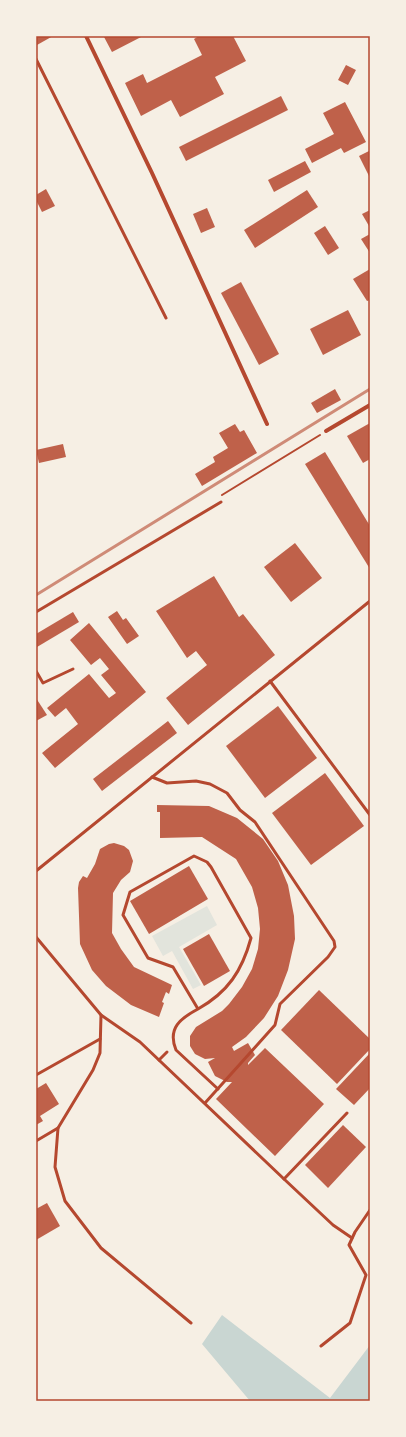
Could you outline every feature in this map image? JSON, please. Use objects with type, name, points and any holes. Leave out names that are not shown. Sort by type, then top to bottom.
[{"type":"street","points":[[86,36],[152,173],[267,424]]},
{"type":"street","points":[[326,431],[370,405]]},
{"type":"lane","points":[[36,59],[166,318]]},
{"type":"lane","points":[[36,612],[221,502]]},
{"type":"lane","points":[[36,871],[370,601]]},
{"type":"lane","points":[[36,672],[43,683],[73,669]]},
{"type":"lane","points":[[270,682],[370,815]]},
{"type":"lane","points":[[152,777],[167,783],[202,781],[227,793],[240,810],[255,822],[334,941],[335,947],[328,957],[280,1004],[275,1025],[205,1103]]},
{"type":"lane","points":[[198,1009],[173,967],[152,960],[145,955],[123,915],[130,892],[194,856],[207,862],[211,867],[251,938],[244,961],[231,982],[215,999],[178,1022],[173,1034],[176,1050],[218,1089]]},
{"type":"lane","points":[[36,937],[101,1015],[140,1042],[333,1226],[352,1238]]},
{"type":"lane","points":[[101,1015],[100,1053],[93,1070],[58,1128],[55,1167],[65,1201],[101,1248],[191,1323]]},
{"type":"lane","points":[[36,1075],[100,1039]]},
{"type":"lane","points":[[160,1060],[167,1052]]},
{"type":"lane","points":[[284,1179],[347,1113]]},
{"type":"lane","points":[[36,1141],[58,1128]]},
{"type":"lane","points":[[321,1346],[350,1323],[366,1275],[349,1245],[370,1210]]},
{"type":"path","points":[[221,502],[222,494],[326,431]]},
{"type":"shaded area","points":[[207,906],[217,925],[179,947],[201,985],[193,989],[172,951],[163,956],[152,936]]},
{"type":"shaded area","points":[[222,1315],[330,1398],[370,1345],[370,1401],[250,1401],[202,1344]]},
{"type":"building","points":[[36,36],[53,36],[37,45]]},
{"type":"building","points":[[143,36],[112,52],[104,37]]},
{"type":"building","points":[[199,36],[233,36],[246,61],[215,77],[224,94],[180,117],[171,100],[141,116],[125,83],[143,74],[147,83],[202,55],[194,39]]},
{"type":"building","points":[[346,65],[356,70],[348,85],[338,80]]},
{"type":"building","points":[[281,96],[288,110],[186,161],[179,147]]},
{"type":"building","points":[[345,102],[366,142],[344,153],[341,148],[312,163],[305,149],[334,134],[323,113]]},
{"type":"building","points":[[369,151],[370,152],[370,178],[359,156]]},
{"type":"building","points":[[305,161],[311,172],[274,192],[268,180]]},
{"type":"building","points":[[46,189],[55,206],[42,212],[36,200],[36,195]]},
{"type":"building","points":[[307,190],[318,207],[255,248],[244,230]]},
{"type":"building","points":[[207,208],[215,227],[201,233],[193,214]]},
{"type":"building","points":[[370,210],[370,225],[369,226],[362,214]]},
{"type":"building","points":[[325,226],[339,248],[328,255],[314,233]]},
{"type":"building","points":[[370,234],[370,253],[361,239]]},
{"type":"building","points":[[370,269],[370,300],[367,301],[353,279]]},
{"type":"building","points":[[241,282],[279,354],[259,365],[221,293]]},
{"type":"building","points":[[348,310],[361,335],[323,355],[310,329]]},
{"type":"building","points":[[335,389],[341,400],[317,413],[311,403]]},
{"type":"building","points":[[370,423],[370,459],[363,463],[347,436]]},
{"type":"building","points":[[235,424],[240,432],[244,430],[257,453],[202,486],[195,474],[215,462],[213,457],[228,448],[219,433]]},
{"type":"building","points":[[63,444],[66,457],[39,463],[36,450]]},
{"type":"building","points":[[325,452],[370,526],[370,569],[305,464]]},
{"type":"building","points":[[295,543],[322,578],[291,602],[264,567]]},
{"type":"building","points":[[214,576],[239,617],[243,614],[275,655],[188,725],[166,698],[207,665],[196,651],[187,658],[156,611]]},
{"type":"building","points":[[117,611],[123,620],[126,618],[139,636],[127,644],[108,617]]},
{"type":"building","points":[[73,612],[79,622],[37,647],[36,634]]},
{"type":"building","points":[[89,623],[146,692],[55,768],[42,753],[78,724],[66,708],[55,717],[47,708],[89,674],[109,698],[116,693],[101,675],[109,669],[100,658],[91,665],[70,640]]},
{"type":"building","points":[[36,698],[47,715],[36,721]]},
{"type":"building","points":[[278,706],[317,758],[265,798],[226,746]]},
{"type":"building","points":[[168,721],[177,733],[102,791],[93,779]]},
{"type":"building","points":[[325,773],[364,826],[311,865],[272,813]]},
{"type":"building","points":[[157,805],[209,806],[237,818],[263,839],[278,861],[288,885],[294,916],[295,939],[288,970],[278,996],[264,1018],[246,1037],[232,1047],[234,1051],[248,1043],[255,1055],[248,1065],[265,1048],[324,1104],[275,1156],[216,1099],[232,1082],[227,1082],[215,1076],[208,1062],[215,1058],[205,1059],[195,1054],[190,1046],[190,1036],[196,1027],[222,1011],[229,1004],[242,987],[252,969],[258,949],[260,929],[258,908],[252,887],[236,859],[202,837],[160,838],[160,812],[157,812]]},
{"type":"building","points":[[114,843],[124,846],[129,850],[133,861],[130,872],[121,880],[113,893],[112,933],[134,967],[172,985],[169,994],[166,992],[159,1017],[131,1005],[106,986],[92,970],[80,944],[79,882],[83,876],[87,878],[95,864],[100,849]]},
{"type":"building","points":[[189,866],[208,899],[149,934],[130,901]]},
{"type":"building","points":[[209,934],[230,971],[204,986],[183,949]]},
{"type":"building","points":[[319,990],[370,1039],[370,1049],[337,1084],[281,1030]]},
{"type":"building","points":[[370,1053],[370,1088],[354,1105],[336,1089]]},
{"type":"building","points":[[46,1083],[59,1104],[40,1116],[43,1121],[36,1125],[36,1089]]},
{"type":"building","points":[[343,1125],[366,1147],[328,1188],[305,1165]]},
{"type":"building","points":[[47,1203],[60,1226],[36,1240],[36,1209]]},
{"type":"railway","points":[[36,595],[370,389]]}]
